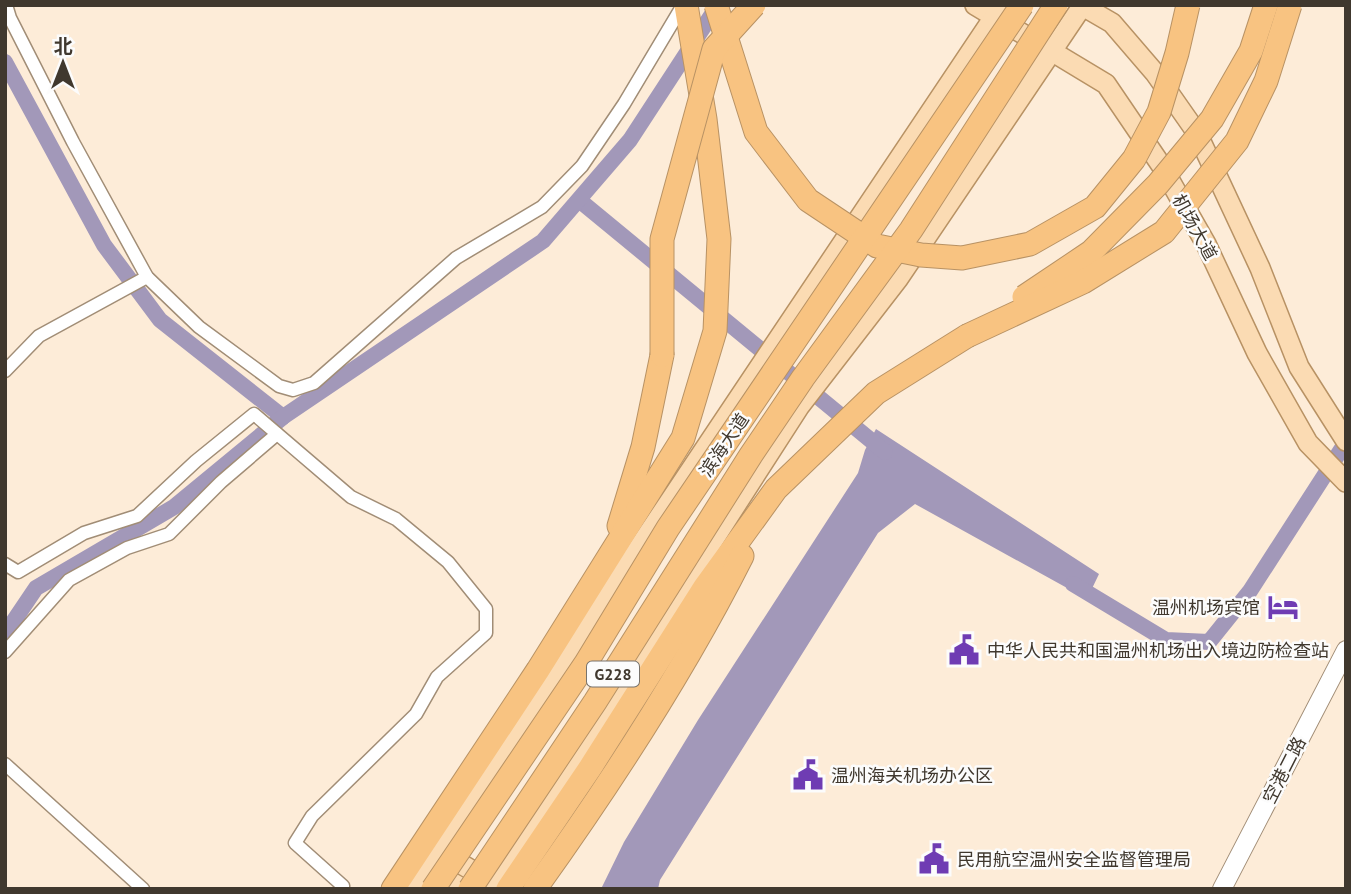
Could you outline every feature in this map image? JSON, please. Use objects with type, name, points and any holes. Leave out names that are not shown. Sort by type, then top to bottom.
[{"type":"highway","points":[[393,889],[609,559],[683,438],[715,331],[719,239],[705,119],[684,5]]},
{"type":"highway","points":[[716,5],[756,132],[808,200],[877,246],[921,256],[962,258],[1030,244],[1095,207],[1134,159],[1159,111],[1188,5]]},
{"type":"highway","points":[[609,559],[643,447],[662,355],[662,239],[714,49],[754,5]]},
{"type":"highway","name":"滨海大道","points":[[433,889],[586,663],[668,528],[1022,5]]},
{"type":"highway","name":"滨海大道","points":[[470,889],[595,702],[751,455],[803,378],[911,230],[1056,5]]},
{"type":"highway","points":[[498,887],[590,768],[705,587],[776,489],[876,393],[967,336],[1091,251],[1158,184],[1212,119],[1251,51],[1266,5]]},
{"type":"highway","points":[[967,336],[1083,282],[1164,232],[1237,141],[1266,81],[1290,5]]},
{"type":"highway","points":[[535,889],[589,813],[649,720],[734,572],[776,489]]},
{"type":"main road","name":"机场大道","points":[[975,5],[998,12],[1051,52],[1106,84],[1161,165],[1206,244],[1257,353],[1308,443],[1346,482]]},
{"type":"main road","points":[[437,849],[498,887],[799,407],[898,279],[1082,6],[1112,23],[1155,73],[1197,134],[1260,268],[1299,368],[1346,441]]},
{"type":"main road","points":[[410,889],[998,12]]},
{"type":"main road","name":"空港二路","points":[[1222,889],[1346,650]]},
{"type":"main road","points":[[424,867],[464,889]]},
{"type":"street","points":[[6,5],[10,18],[67,130],[148,277],[200,327],[279,386],[293,390],[314,383],[456,258],[542,207],[582,166],[624,104],[684,5]]},
{"type":"street","points":[[5,371],[39,336],[148,277]]},
{"type":"street","points":[[5,564],[18,572],[84,533],[137,516],[196,461],[254,414],[351,497],[396,519],[448,562],[486,609],[486,633],[438,677],[416,714],[312,816],[295,843],[343,886],[342,889]]},
{"type":"street","points":[[5,652],[69,580],[127,548],[169,534],[272,431]]},
{"type":"street","points":[[5,764],[144,889]]},
{"type":"shaded area","points":[[876,429],[1099,574],[1087,599],[915,504],[878,533],[660,880],[658,889],[601,889],[624,842],[698,720],[858,473],[865,450]]},
{"type":"waterway","points":[[5,634],[36,588],[174,507],[283,417],[543,241],[630,140],[718,5]]},
{"type":"waterway","points":[[5,62],[104,245],[160,320],[283,417]]},
{"type":"waterway","points":[[579,200],[885,452]]},
{"type":"waterway","points":[[1073,584],[1166,640],[1209,642],[1250,591],[1346,442]]},
{"type":"place","name":"温州机场宾馆","points":[[1283,607]]},
{"type":"place","name":"中华人民共和国温州机场出入境边防检查站","points":[[964,650]]},
{"type":"place","name":"温州海关机场办公区","points":[[808,775]]},
{"type":"place","name":"民用航空温州安全监督管理局","points":[[934,859]]}]
